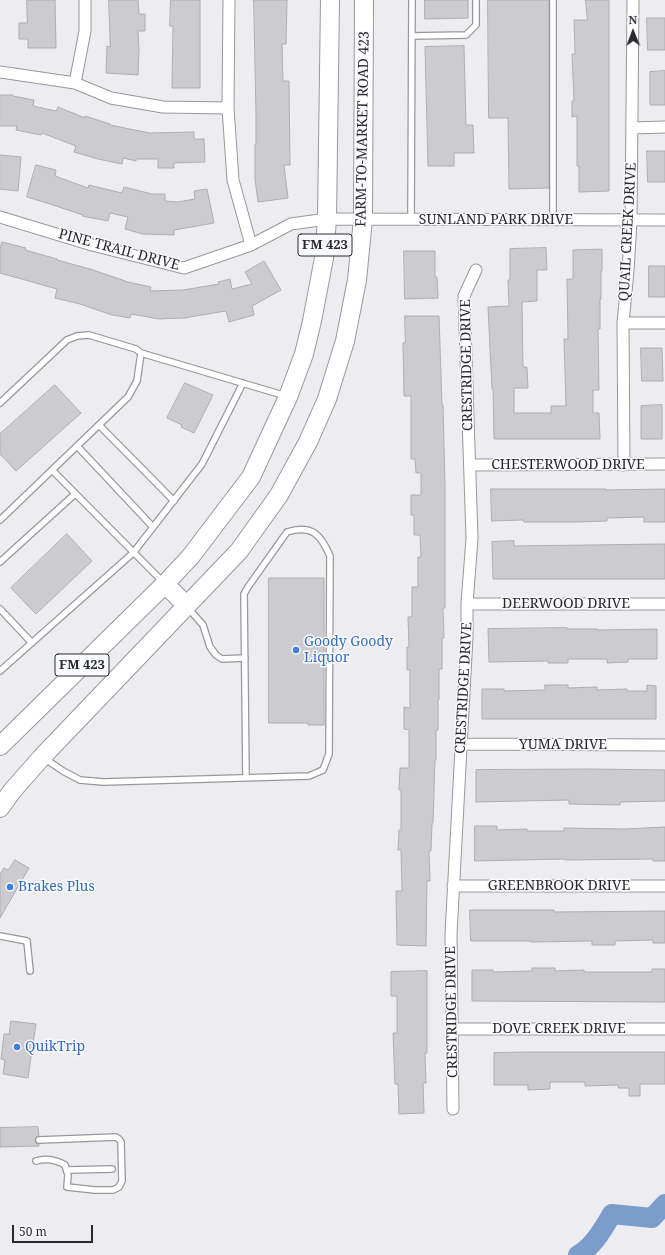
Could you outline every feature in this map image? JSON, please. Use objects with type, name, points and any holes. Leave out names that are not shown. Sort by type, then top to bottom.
[{"type":"main road","name":"FM 423","points":[[4,740],[165,584],[191,556],[251,477],[288,397],[304,354],[324,258],[327,219],[330,0]]},
{"type":"main road","name":"FARM-TO-MARKET ROAD 423","points":[[0,808],[12,791],[42,757],[239,551],[279,496],[308,442],[327,399],[345,341],[357,280],[363,219],[364,0]]},
{"type":"main road","points":[[165,584],[187,606]]},
{"type":"street","points":[[75,83],[85,31],[85,0]]},
{"type":"street","points":[[229,0],[228,108],[233,180],[251,245]]},
{"type":"street","name":"QUAIL CREEK DRIVE","points":[[624,464],[623,323],[631,221],[633,0]]},
{"type":"street","points":[[0,72],[75,83],[111,98],[163,107],[228,108]]},
{"type":"street","points":[[632,128],[665,127]]},
{"type":"street","name":"PINE TRAIL DRIVE","points":[[0,217],[92,245],[184,268],[251,245],[291,224],[327,219]]},
{"type":"street","name":"SUNLAND PARK DRIVE","points":[[327,219],[665,220]]},
{"type":"street","name":"CRESTRIDGE DRIVE","points":[[453,1109],[451,934],[467,637],[467,604],[472,538],[464,296],[476,270]]},
{"type":"street","points":[[623,323],[665,323]]},
{"type":"street","name":"CHESTERWOOD DRIVE","points":[[470,465],[665,464]]},
{"type":"street","name":"DEERWOOD DRIVE","points":[[467,604],[665,604]]},
{"type":"street","name":"YUMA DRIVE","points":[[461,744],[665,745]]},
{"type":"street","name":"GREENBROOK DRIVE","points":[[454,886],[665,886]]},
{"type":"street","name":"DOVE CREEK DRIVE","points":[[453,1029],[665,1029]]},
{"type":"lane","points":[[411,220],[412,0]]},
{"type":"lane","points":[[412,36],[466,35],[476,25],[476,0]]},
{"type":"lane","points":[[553,0],[553,220]]},
{"type":"lane","points":[[0,403],[67,340],[77,336],[89,335],[288,397]]},
{"type":"lane","points":[[0,520],[128,397],[137,381],[141,352]]},
{"type":"lane","points":[[0,671],[134,552],[202,464],[243,383]]},
{"type":"lane","points":[[99,425],[174,500]]},
{"type":"lane","points":[[77,446],[153,527]]},
{"type":"lane","points":[[52,470],[165,584]]},
{"type":"lane","points":[[0,562],[76,494]]},
{"type":"lane","points":[[42,757],[80,780],[103,782],[246,778],[309,776],[323,770],[329,754],[330,556],[324,542],[314,533],[306,529],[287,532],[244,594],[246,778]]},
{"type":"lane","points":[[187,606],[203,625],[210,646],[216,655],[222,659],[245,658]]},
{"type":"lane","points":[[0,609],[32,643]]},
{"type":"lane","points":[[0,936],[27,941],[30,971]]},
{"type":"lane","points":[[36,1158],[59,1162],[66,1165],[68,1170],[67,1187],[95,1190],[114,1190],[119,1187],[122,1181],[121,1148],[119,1139],[116,1137],[39,1140]]},
{"type":"lane","points":[[68,1170],[112,1169]]},
{"type":"building","points":[[27,0],[55,0],[56,48],[28,48],[28,39],[19,39],[19,23],[27,23]]},
{"type":"building","points":[[109,0],[138,0],[139,14],[145,14],[145,31],[138,31],[138,75],[106,73],[107,46],[110,47]]},
{"type":"building","points":[[171,0],[200,0],[200,88],[172,88],[173,26],[170,26]]},
{"type":"building","points":[[254,0],[287,0],[286,44],[282,44],[283,81],[289,81],[290,165],[284,165],[288,198],[258,202],[255,179],[256,114]]},
{"type":"building","points":[[425,0],[468,0],[468,18],[425,19]]},
{"type":"building","points":[[488,0],[549,0],[549,188],[509,189],[508,118],[489,118]]},
{"type":"building","points":[[586,0],[609,0],[609,191],[579,192],[579,166],[577,166],[577,116],[572,117],[572,101],[574,101],[572,54],[575,54],[574,20],[587,20]]},
{"type":"building","points":[[647,18],[665,18],[665,50],[648,50]]},
{"type":"building","points":[[464,46],[466,125],[473,125],[474,153],[454,153],[454,166],[428,166],[425,47]]},
{"type":"building","points":[[665,71],[665,105],[650,105],[650,72]]},
{"type":"building","points":[[0,95],[13,95],[34,100],[33,106],[56,111],[58,107],[85,118],[85,116],[110,125],[150,133],[194,132],[194,139],[204,139],[205,162],[174,163],[174,168],[158,168],[158,159],[136,159],[136,161],[123,158],[122,164],[74,152],[76,146],[42,133],[41,135],[16,130],[17,126],[0,126]]},
{"type":"building","points":[[647,151],[665,151],[665,182],[648,182]]},
{"type":"building","points":[[0,155],[21,157],[18,191],[0,189]]},
{"type":"building","points":[[36,165],[56,170],[55,176],[88,188],[89,185],[122,193],[124,187],[152,194],[165,194],[165,201],[178,202],[195,199],[194,191],[207,189],[214,223],[174,230],[174,235],[143,234],[125,229],[128,217],[110,213],[108,221],[82,216],[83,215],[27,197]]},
{"type":"building","points":[[2,242],[26,248],[25,250],[128,282],[151,287],[150,291],[183,290],[219,284],[218,282],[230,279],[232,289],[252,284],[245,272],[264,261],[281,290],[252,306],[254,315],[229,322],[226,311],[184,318],[159,319],[131,314],[130,318],[112,315],[80,304],[55,298],[57,289],[0,273],[0,250]]},
{"type":"building","points":[[546,248],[547,270],[537,270],[537,301],[522,302],[523,367],[527,367],[528,388],[514,388],[514,413],[551,413],[551,406],[566,406],[564,339],[568,339],[567,279],[573,279],[573,250],[602,249],[600,329],[598,329],[599,390],[593,390],[593,413],[599,413],[600,439],[494,439],[493,389],[488,307],[509,306],[508,280],[510,280],[510,249]]},
{"type":"building","points":[[404,251],[435,251],[435,277],[437,277],[438,298],[405,299]]},
{"type":"building","points":[[649,266],[665,266],[665,297],[649,297]]},
{"type":"building","points":[[405,316],[439,316],[443,405],[445,608],[443,608],[444,638],[442,638],[442,669],[439,669],[438,730],[436,730],[433,823],[431,851],[429,851],[430,881],[427,881],[426,946],[397,945],[396,891],[402,891],[401,850],[398,850],[399,830],[401,830],[401,790],[399,790],[400,768],[409,768],[409,730],[404,729],[404,707],[410,708],[410,670],[407,670],[407,647],[409,647],[408,617],[412,617],[412,587],[418,587],[418,557],[421,557],[420,535],[414,535],[414,515],[411,515],[411,495],[421,495],[421,473],[416,473],[415,459],[411,459],[411,396],[404,396],[403,343],[405,343]]},
{"type":"building","points":[[641,348],[662,348],[663,381],[642,381]]},
{"type":"building","points":[[185,383],[213,395],[194,433],[167,418]]},
{"type":"building","points":[[55,385],[81,413],[16,471],[0,454],[0,434]]},
{"type":"building","points":[[662,405],[662,439],[641,439],[641,406]]},
{"type":"building","points":[[491,489],[665,489],[665,522],[644,522],[644,517],[607,518],[607,521],[576,522],[524,522],[523,520],[492,521]]},
{"type":"building","points":[[67,534],[92,561],[36,614],[11,588]]},
{"type":"building","points":[[514,541],[514,546],[665,544],[665,579],[493,579],[492,542]]},
{"type":"building","name":"Goody Goody Liquor","points":[[269,578],[324,578],[324,725],[308,725],[308,723],[269,723]]},
{"type":"building","points":[[567,628],[598,630],[657,629],[657,659],[628,659],[628,662],[607,663],[607,659],[568,659],[568,663],[548,663],[548,661],[489,662],[488,629]]},
{"type":"building","points":[[545,685],[568,685],[568,688],[597,687],[597,690],[627,689],[627,691],[647,691],[647,685],[656,686],[656,719],[482,719],[482,689],[504,689],[504,691],[545,690]]},
{"type":"building","points":[[476,770],[665,770],[665,801],[620,802],[620,805],[569,804],[569,800],[476,802]]},
{"type":"building","points":[[475,826],[497,826],[497,830],[527,829],[527,831],[564,831],[564,828],[625,829],[665,827],[665,861],[653,861],[653,859],[565,859],[475,861]]},
{"type":"building","points":[[15,860],[29,868],[0,918],[0,874],[4,868],[8,870]]},
{"type":"building","points":[[470,910],[554,910],[554,912],[665,911],[665,943],[653,943],[653,940],[615,941],[615,945],[592,945],[592,941],[471,941]]},
{"type":"building","points":[[532,968],[555,968],[555,971],[584,970],[584,972],[652,972],[652,969],[665,969],[665,1002],[472,1001],[472,970],[493,970],[493,972],[532,971]]},
{"type":"building","points":[[427,971],[427,1053],[425,1053],[426,1083],[423,1083],[424,1113],[399,1114],[398,1084],[395,1084],[393,1033],[397,1033],[397,996],[391,996],[391,972]]},
{"type":"building","name":"QuikTrip","points":[[11,1021],[36,1024],[28,1078],[3,1074],[5,1060],[1,1059],[4,1034],[9,1034]]},
{"type":"building","points":[[665,1052],[665,1084],[640,1084],[640,1096],[629,1096],[629,1088],[618,1088],[618,1085],[585,1086],[585,1082],[550,1082],[550,1089],[528,1090],[528,1085],[494,1085],[494,1053]]},
{"type":"building","points":[[38,1127],[39,1136],[35,1140],[39,1146],[0,1147],[0,1128]]},
{"type":"waterway","points":[[578,1255],[593,1242],[612,1214],[652,1218],[665,1204]]},
{"type":"place","name":"Goody Goody Liquor","points":[[296,650]]},
{"type":"place","name":"Brakes Plus","points":[[10,887]]},
{"type":"place","name":"QuikTrip","points":[[17,1047]]}]
